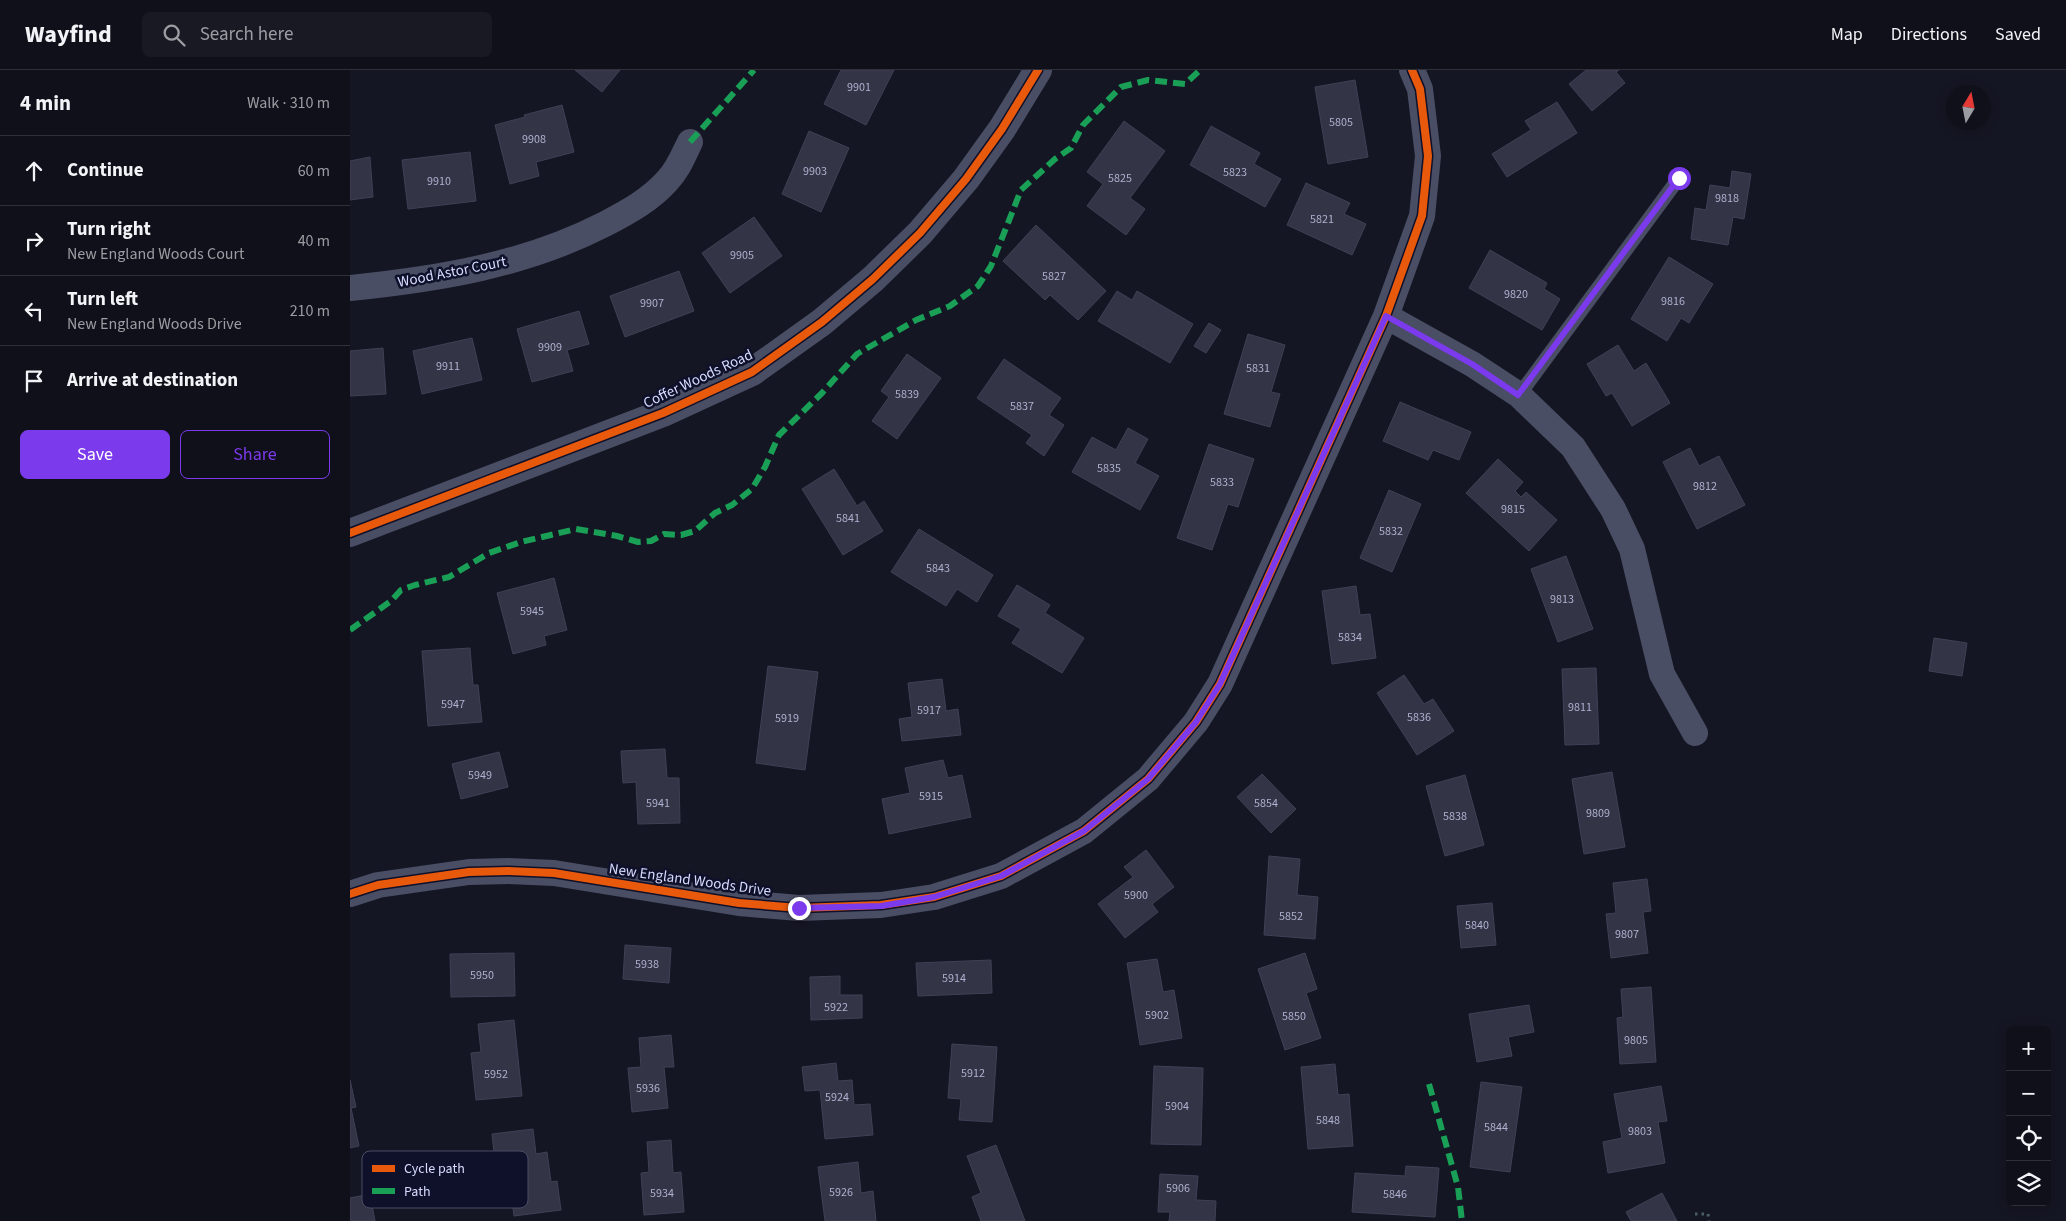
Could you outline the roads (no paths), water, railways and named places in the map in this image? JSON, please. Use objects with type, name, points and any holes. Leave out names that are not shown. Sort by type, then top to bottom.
[{"type":"street","name":"Coffer Woods Road","points":[[350,533],[663,413],[752,372],[822,322],[873,279],[920,233],[1002,129],[1038,70]]},
{"type":"street","name":"New England Woods Drive","points":[[350,894],[388,884],[469,872],[508,871],[554,874],[748,904],[799,908],[881,906],[934,897],[1001,876],[1084,831],[1148,779],[1196,722],[1220,684],[1386,316],[1422,216],[1428,156],[1420,89],[1412,70]]},
{"type":"street","name":"Wood Astor Court","points":[[350,288],[455,275],[509,262],[577,239],[636,208],[666,183],[674,173],[690,142]]},
{"type":"street","points":[[1386,316],[1472,364],[1518,395],[1572,447],[1613,509],[1632,549],[1662,674],[1695,733]]},
{"type":"lane","points":[[1518,395],[1679,178]]}]
